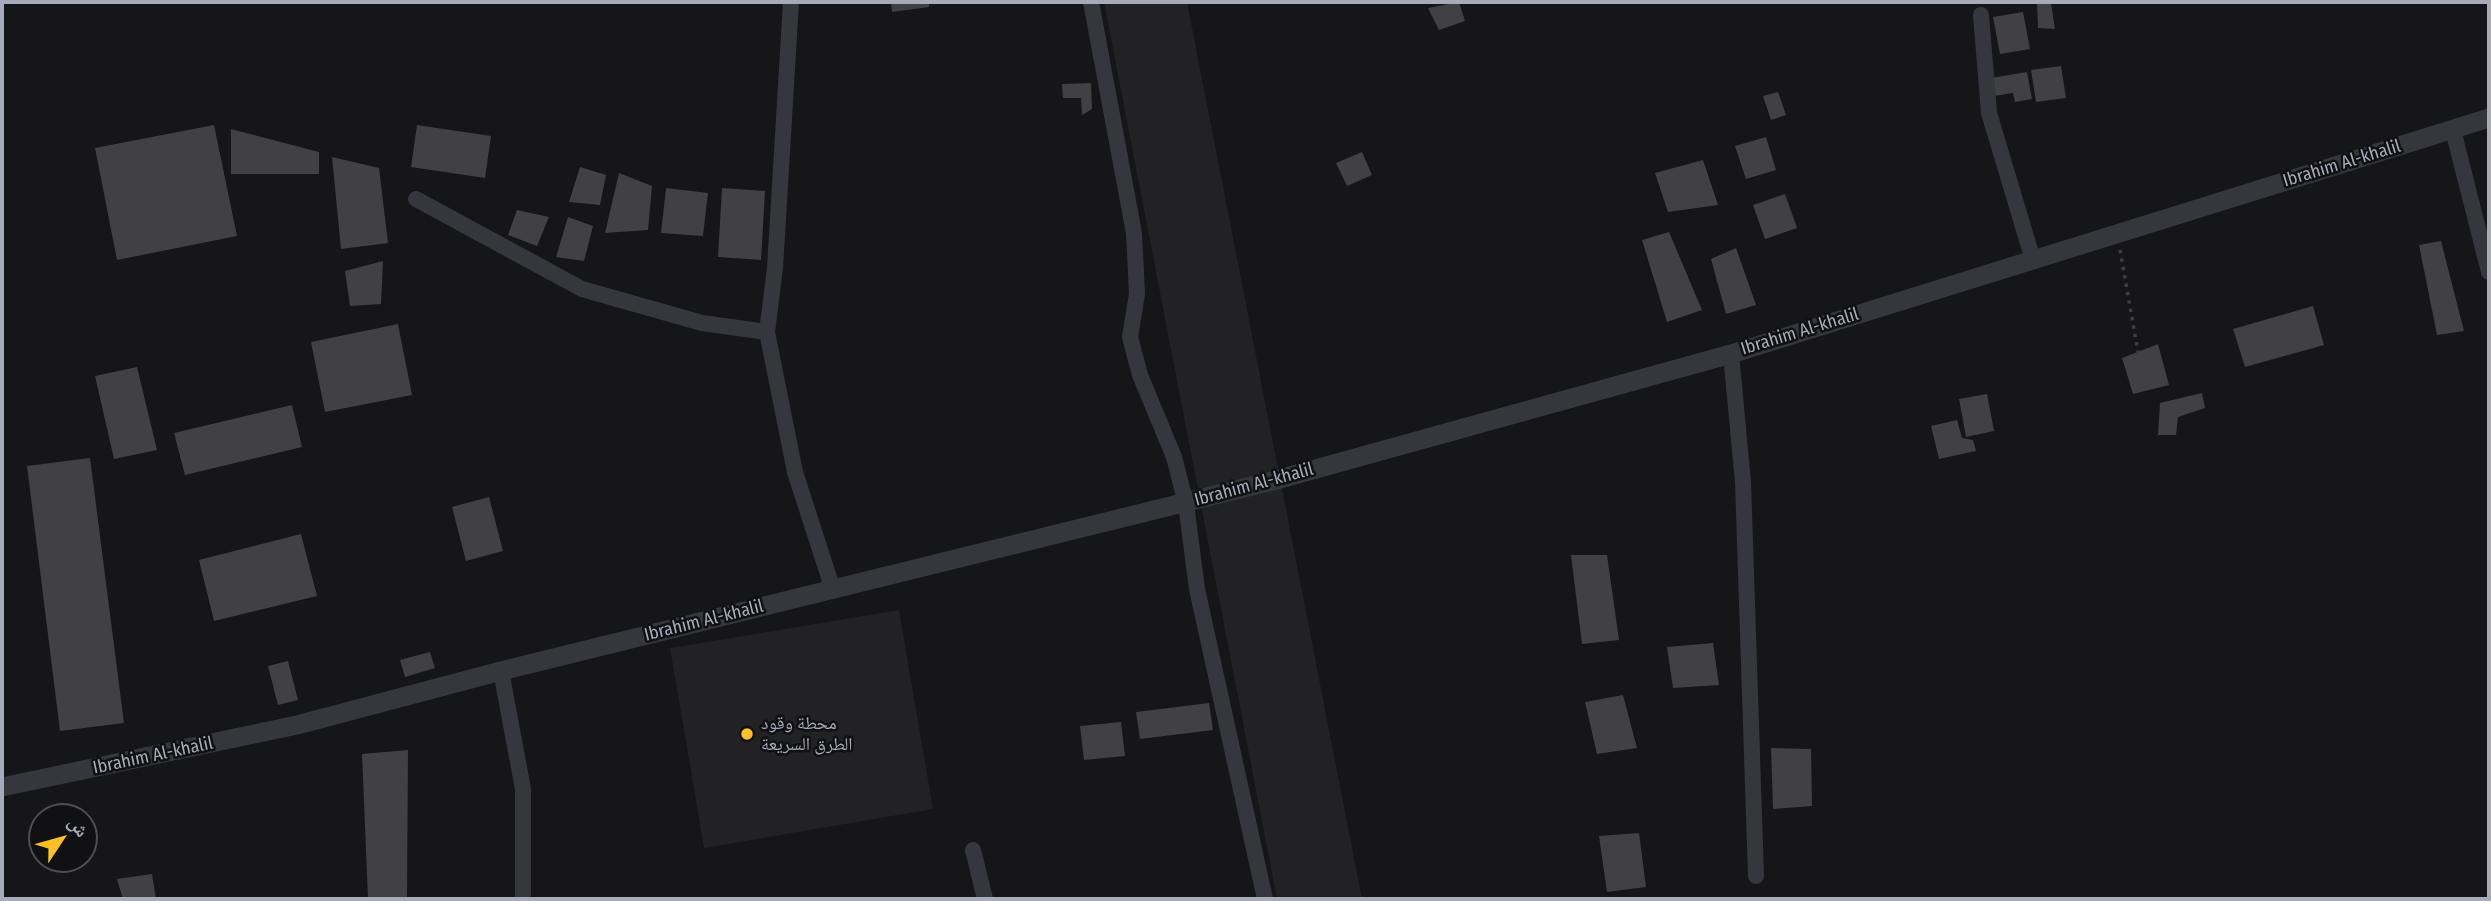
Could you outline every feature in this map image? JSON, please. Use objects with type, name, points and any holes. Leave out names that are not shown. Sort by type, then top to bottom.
[{"type":"street","points":[[791,2],[775,268],[767,332],[795,472],[833,590]]},
{"type":"street","points":[[1091,2],[1134,233],[1137,294],[1130,337],[1140,375],[1174,457],[1186,503],[1197,589],[1265,899]]},
{"type":"street","points":[[1980,15],[1989,113],[2033,260]]},
{"type":"street","name":"Ibrahim Al-khalil","points":[[2,787],[297,725],[501,671],[1186,503],[1731,354],[2489,118]]},
{"type":"street","points":[[2452,130],[2489,272]]},
{"type":"street","points":[[416,199],[582,289],[702,323],[767,332]]},
{"type":"street","points":[[1731,354],[1743,482],[1756,876]]},
{"type":"street","points":[[501,671],[523,789],[523,899]]},
{"type":"street","points":[[973,850],[985,899]]},
{"type":"path","points":[[2117,234],[2138,352]]},
{"type":"shaded area","points":[[1104,2],[1187,2],[1362,899],[1277,899]]},
{"type":"shaded area","points":[[899,610],[933,809],[704,848],[670,648]]},
{"type":"building","points":[[891,2],[929,2],[929,7],[892,12]]},
{"type":"building","points":[[1459,2],[1465,21],[1439,30],[1428,8]]},
{"type":"building","points":[[2037,2],[2051,3],[2055,29],[2038,28]]},
{"type":"building","points":[[2023,12],[2030,49],[2000,54],[1993,17]]},
{"type":"building","points":[[2061,66],[2066,98],[2036,102],[2031,70]]},
{"type":"building","points":[[2027,72],[2032,99],[2015,102],[2013,93],[1994,96],[1991,78]]},
{"type":"building","points":[[1091,83],[1092,109],[1082,115],[1081,98],[1063,98],[1062,84]]},
{"type":"building","points":[[1778,92],[1786,115],[1771,120],[1763,96]]},
{"type":"building","points":[[214,125],[237,236],[117,260],[95,148]]},
{"type":"building","points":[[417,125],[491,136],[485,178],[411,167]]},
{"type":"building","points":[[231,129],[319,152],[319,174],[231,174]]},
{"type":"building","points":[[1766,137],[1776,170],[1746,179],[1735,146]]},
{"type":"building","points":[[1362,152],[1372,175],[1347,186],[1336,163]]},
{"type":"building","points":[[332,157],[379,168],[388,243],[341,249]]},
{"type":"building","points":[[1703,160],[1718,205],[1668,212],[1655,173]]},
{"type":"building","points":[[580,167],[606,175],[600,205],[569,202]]},
{"type":"building","points":[[619,173],[652,186],[648,230],[605,233]]},
{"type":"building","points":[[666,188],[708,193],[703,236],[661,233]]},
{"type":"building","points":[[722,188],[765,191],[761,260],[718,257]]},
{"type":"building","points":[[1785,194],[1797,228],[1765,239],[1753,205]]},
{"type":"building","points":[[517,210],[549,217],[537,246],[508,235]]},
{"type":"building","points":[[568,217],[593,226],[584,261],[556,257]]},
{"type":"building","points":[[1669,232],[1702,310],[1667,322],[1642,240]]},
{"type":"building","points":[[2441,241],[2464,331],[2437,335],[2419,245]]},
{"type":"building","points":[[1736,248],[1756,305],[1726,314],[1711,259]]},
{"type":"building","points":[[383,261],[381,304],[350,306],[345,271]]},
{"type":"building","points":[[2313,306],[2324,345],[2245,367],[2233,329]]},
{"type":"building","points":[[398,324],[412,395],[325,412],[311,342]]},
{"type":"building","points":[[2158,344],[2169,385],[2133,394],[2122,358]]},
{"type":"building","points":[[137,367],[157,450],[114,459],[95,376]]},
{"type":"building","points":[[2202,393],[2205,408],[2178,417],[2176,435],[2158,435],[2160,403]]},
{"type":"building","points":[[1987,394],[1994,431],[1966,437],[1959,399]]},
{"type":"building","points":[[292,405],[302,447],[185,475],[174,433]]},
{"type":"building","points":[[1957,420],[1962,438],[1973,440],[1976,451],[1939,459],[1931,426]]},
{"type":"building","points":[[90,458],[124,723],[60,731],[27,466]]},
{"type":"building","points":[[489,497],[503,551],[466,561],[452,507]]},
{"type":"building","points":[[301,534],[317,596],[214,621],[199,560]]},
{"type":"building","points":[[1571,555],[1607,555],[1619,640],[1582,644]]},
{"type":"building","points":[[1713,643],[1719,685],[1673,688],[1667,647]]},
{"type":"building","points":[[430,652],[435,668],[405,677],[400,660]]},
{"type":"building","points":[[288,661],[298,700],[278,705],[268,666]]},
{"type":"building","points":[[1623,695],[1637,748],[1597,754],[1585,702]]},
{"type":"building","points":[[1209,703],[1213,730],[1140,739],[1136,712]]},
{"type":"building","points":[[1121,722],[1125,756],[1084,760],[1080,726]]},
{"type":"building","points":[[1771,748],[1811,749],[1812,806],[1773,809]]},
{"type":"building","points":[[408,750],[407,899],[368,899],[362,754]]},
{"type":"building","points":[[1639,833],[1646,887],[1607,892],[1599,836]]},
{"type":"building","points":[[152,874],[156,899],[123,899],[117,879]]},
{"type":"place","name":"محطة وقود الطرق السريعة","points":[[747,734]]}]
